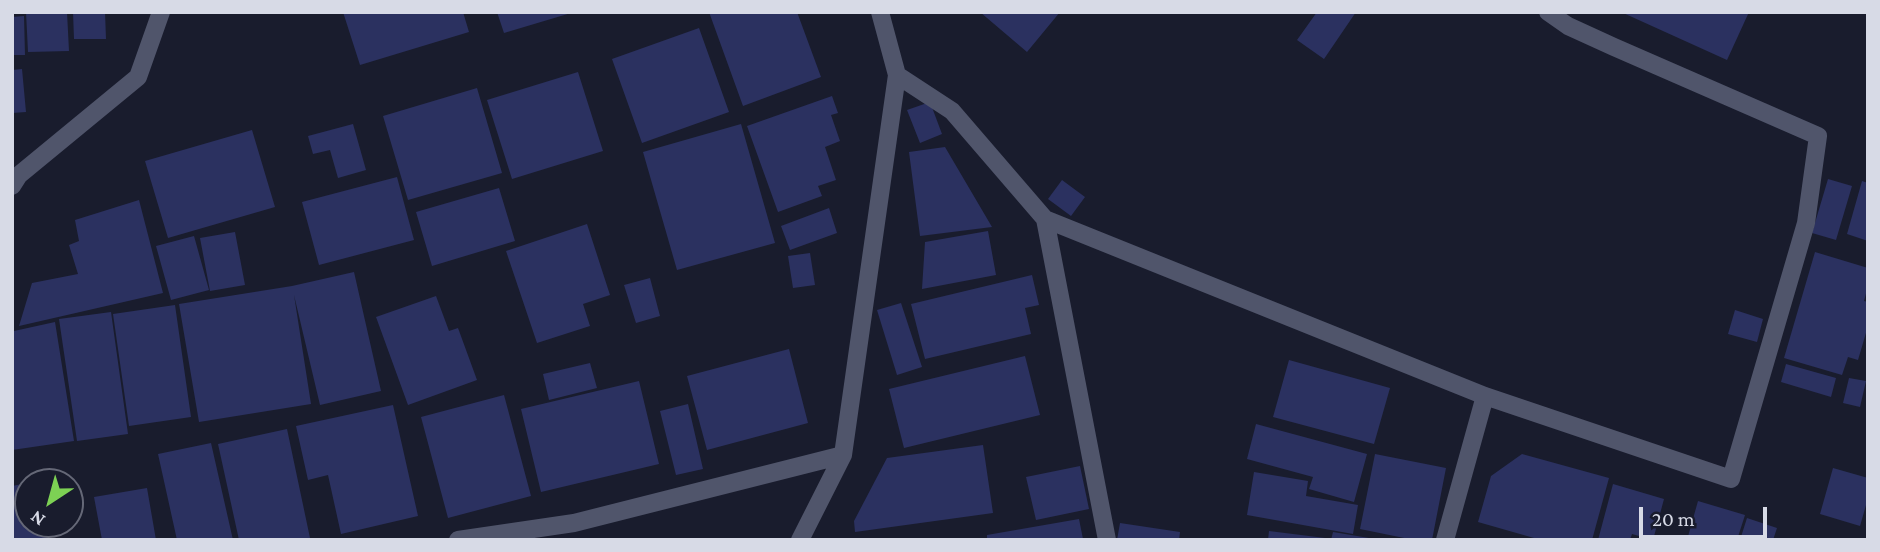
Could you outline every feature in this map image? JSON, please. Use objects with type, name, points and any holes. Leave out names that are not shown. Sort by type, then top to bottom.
[{"type":"street","points":[[12,186],[19,175],[138,76],[161,12]]},
{"type":"street","points":[[800,540],[843,455],[897,75],[880,12]]},
{"type":"street","points":[[897,75],[952,111],[1045,219],[1485,396],[1731,479],[1806,223],[1818,136],[1614,47],[1569,26],[1548,12]]},
{"type":"street","points":[[1045,219],[1107,540]]},
{"type":"street","points":[[1445,540],[1485,396]]},
{"type":"street","points":[[458,540],[574,523],[843,455]]},
{"type":"building","points":[[26,12],[67,12],[69,51],[28,52]]},
{"type":"building","points":[[73,12],[105,12],[106,39],[74,39]]},
{"type":"building","points":[[343,12],[463,12],[469,32],[360,65]]},
{"type":"building","points":[[497,12],[571,12],[571,13],[504,33]]},
{"type":"building","points":[[709,12],[797,12],[821,77],[743,106]]},
{"type":"building","points":[[980,12],[1060,12],[1027,52]]},
{"type":"building","points":[[1317,12],[1356,12],[1324,59],[1297,40]]},
{"type":"building","points":[[1621,12],[1749,12],[1727,60]]},
{"type":"building","points":[[24,16],[25,55],[12,55],[12,17]]},
{"type":"building","points":[[699,28],[729,112],[642,143],[612,59]]},
{"type":"building","points":[[22,69],[26,112],[12,113],[12,70]]},
{"type":"building","points":[[578,72],[603,151],[512,179],[487,100]]},
{"type":"building","points":[[477,88],[502,173],[408,200],[383,116]]},
{"type":"building","points":[[832,96],[838,113],[831,115],[840,141],[825,147],[836,180],[818,186],[822,196],[778,212],[747,126]]},
{"type":"building","points":[[930,102],[942,134],[920,143],[907,110]]},
{"type":"building","points":[[353,124],[366,170],[338,178],[330,150],[313,154],[308,136]]},
{"type":"building","points":[[741,124],[775,243],[677,270],[643,152]]},
{"type":"building","points":[[252,130],[275,207],[168,238],[145,161]]},
{"type":"building","points":[[945,147],[992,227],[920,236],[909,152]]},
{"type":"building","points":[[397,177],[414,240],[319,265],[302,202]]},
{"type":"building","points":[[1828,179],[1852,186],[1836,240],[1812,233]]},
{"type":"building","points":[[1062,180],[1085,197],[1071,216],[1048,199]]},
{"type":"building","points":[[1862,181],[1868,183],[1868,241],[1847,234]]},
{"type":"building","points":[[499,188],[515,241],[432,266],[416,212]]},
{"type":"building","points":[[139,200],[163,293],[19,326],[32,283],[78,274],[69,245],[79,241],[75,220]]},
{"type":"building","points":[[829,208],[837,233],[790,250],[781,226]]},
{"type":"building","points":[[587,224],[610,295],[583,304],[590,326],[537,343],[506,251]]},
{"type":"building","points":[[988,231],[996,275],[922,289],[925,242]]},
{"type":"building","points":[[235,232],[245,285],[210,291],[200,238]]},
{"type":"building","points":[[194,236],[209,290],[171,300],[156,246]]},
{"type":"building","points":[[1815,252],[1868,268],[1868,286],[1864,301],[1868,302],[1868,326],[1858,360],[1848,357],[1842,375],[1784,358]]},
{"type":"building","points":[[810,253],[815,285],[793,288],[788,256]]},
{"type":"building","points":[[354,272],[381,391],[320,405],[294,295],[311,404],[199,422],[179,304],[292,286]]},
{"type":"building","points":[[1032,275],[1039,305],[1025,308],[1031,334],[925,359],[911,304]]},
{"type":"building","points":[[650,278],[660,316],[636,323],[624,285]]},
{"type":"building","points":[[436,296],[449,331],[458,328],[477,380],[408,405],[376,317]]},
{"type":"building","points":[[901,303],[922,367],[897,375],[877,310]]},
{"type":"building","points":[[175,305],[191,417],[129,426],[113,314]]},
{"type":"building","points":[[1735,310],[1763,319],[1757,342],[1728,334]]},
{"type":"building","points":[[111,312],[128,434],[77,441],[59,319]]},
{"type":"building","points":[[55,322],[74,441],[12,450],[12,333]]},
{"type":"building","points":[[789,349],[808,423],[707,450],[687,376]]},
{"type":"building","points":[[1025,356],[1040,415],[904,448],[889,389]]},
{"type":"building","points":[[1289,360],[1390,388],[1374,444],[1273,417]]},
{"type":"building","points":[[590,363],[597,388],[549,400],[543,374]]},
{"type":"building","points":[[1786,364],[1836,378],[1831,397],[1781,382]]},
{"type":"building","points":[[1849,378],[1866,381],[1860,407],[1843,403]]},
{"type":"building","points":[[639,381],[659,464],[541,492],[521,409]]},
{"type":"building","points":[[504,395],[531,496],[448,518],[421,417]]},
{"type":"building","points":[[688,404],[703,469],[676,475],[660,411]]},
{"type":"building","points":[[393,405],[418,516],[341,534],[328,475],[308,480],[296,426]]},
{"type":"building","points":[[1256,424],[1367,454],[1354,502],[1309,489],[1313,477],[1247,459]]},
{"type":"building","points":[[287,429],[310,538],[239,540],[218,444]]},
{"type":"building","points":[[211,443],[233,540],[177,540],[158,454]]},
{"type":"building","points":[[983,445],[993,513],[855,532],[854,521],[887,458]]},
{"type":"building","points":[[1375,454],[1446,468],[1432,540],[1414,540],[1360,529]]},
{"type":"building","points":[[1522,454],[1609,478],[1592,540],[1541,540],[1478,522],[1491,476]]},
{"type":"building","points":[[1080,466],[1089,509],[1036,520],[1026,477]]},
{"type":"building","points":[[1833,468],[1868,478],[1868,498],[1860,526],[1820,514]]},
{"type":"building","points":[[1254,472],[1308,481],[1306,496],[1358,505],[1353,534],[1247,515]]},
{"type":"building","points":[[1613,484],[1664,499],[1653,540],[1632,534],[1630,540],[1598,540]]},
{"type":"building","points":[[12,486],[14,538],[49,540],[12,540]]},
{"type":"building","points":[[147,488],[156,540],[102,540],[94,497]]},
{"type":"building","points":[[1698,501],[1745,515],[1737,540],[1687,540]]},
{"type":"building","points":[[1747,518],[1777,528],[1773,540],[1740,540]]},
{"type":"building","points":[[1079,519],[1083,539],[987,540],[987,535]]},
{"type":"building","points":[[1120,523],[1180,532],[1179,540],[1117,540]]},
{"type":"building","points":[[1269,531],[1325,538],[1325,540],[1268,540]]},
{"type":"building","points":[[1333,532],[1369,538],[1369,540],[1331,540]]}]
